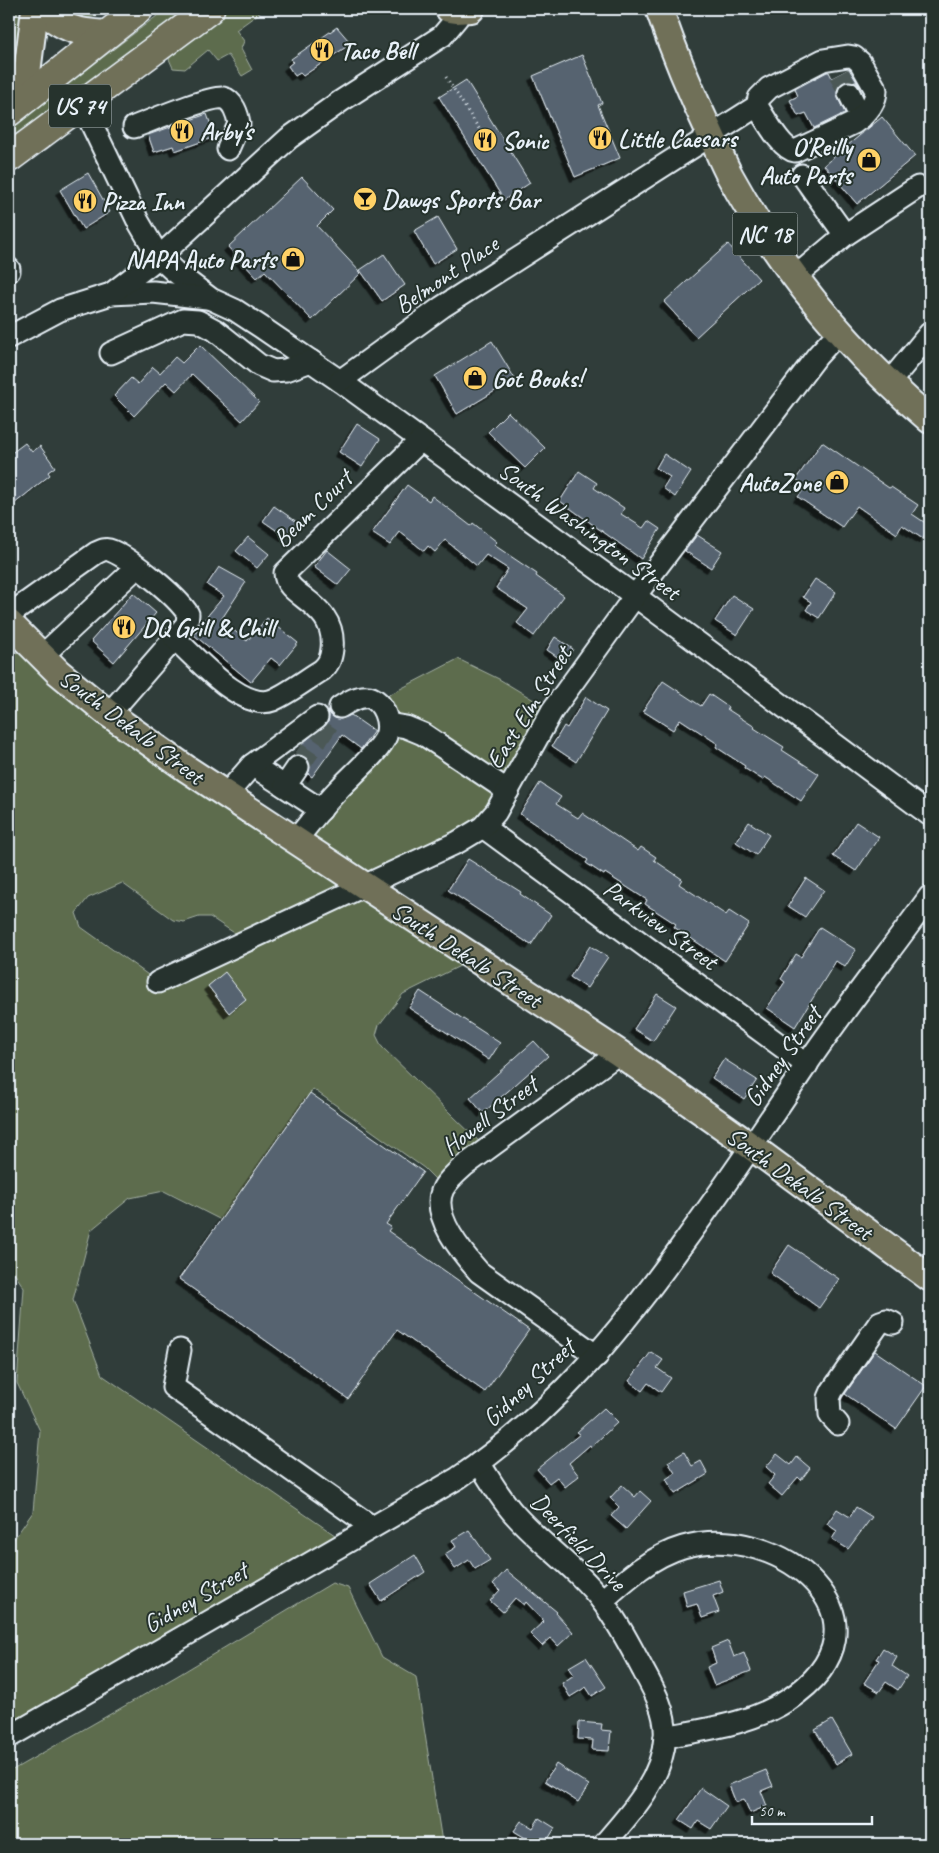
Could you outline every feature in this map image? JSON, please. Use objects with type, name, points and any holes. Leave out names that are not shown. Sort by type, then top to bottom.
[{"type":"highway","name":"US 74","points":[[12,110],[139,9]]},
{"type":"highway","name":"US 74","points":[[9,158],[210,9]]},
{"type":"main road","points":[[12,110],[27,72],[35,9]]},
{"type":"main road","points":[[39,9],[63,26],[76,31],[106,34]]},
{"type":"main road","name":"NC 18","points":[[658,9],[687,84],[729,174],[751,213],[810,299],[889,383],[930,420]]},
{"type":"main road","name":"South Dekalb Street","points":[[9,623],[58,672],[109,714],[295,841],[619,1053],[752,1147],[930,1278]]},
{"type":"street","points":[[9,337],[53,314],[111,294],[159,257],[289,138],[341,101],[442,36],[457,18],[460,9]]},
{"type":"street","points":[[854,57],[860,62],[876,90],[872,104],[861,118],[795,152],[785,146],[757,106],[761,95],[769,88],[824,60],[839,63],[854,57]]},
{"type":"street","points":[[849,94],[861,118]]},
{"type":"street","points":[[134,127],[205,101],[223,98],[233,105],[239,124],[228,149]]},
{"type":"street","name":"South Washington Street","points":[[82,104],[138,221],[159,257],[174,271],[218,302],[261,327],[340,381],[635,596],[930,815]]},
{"type":"street","name":"Belmont Place","points":[[340,381],[442,308],[757,106]]},
{"type":"street","points":[[802,175],[845,235]]},
{"type":"street","points":[[795,277],[845,235],[918,187]]},
{"type":"street","name":"South Washington Street","points":[[111,294],[153,292],[218,302]]},
{"type":"street","points":[[215,330],[218,302]]},
{"type":"street","points":[[111,352],[183,320],[198,321],[215,330],[259,365],[273,371],[286,370],[311,361]]},
{"type":"street","name":"East Elm Street","points":[[158,982],[458,842],[483,827],[496,812],[552,711],[635,596],[817,356],[839,332]]},
{"type":"street","points":[[889,383],[930,333]]},
{"type":"street","name":"Beam Court","points":[[176,638],[222,682],[238,694],[258,701],[272,700],[327,666],[331,658],[333,636],[329,625],[325,616],[287,582],[286,573],[420,441]]},
{"type":"street","points":[[9,615],[104,549],[111,550],[137,567],[170,593],[188,614],[187,624],[109,714]]},
{"type":"street","points":[[42,656],[137,567]]},
{"type":"street","points":[[295,841],[383,742],[387,735],[388,724],[384,711],[370,697],[352,700],[340,707]]},
{"type":"street","points":[[226,795],[252,765],[317,718]]},
{"type":"street","points":[[388,724],[406,727],[423,734],[508,791]]},
{"type":"street","points":[[252,765],[321,810]]},
{"type":"street","points":[[284,786],[298,767]]},
{"type":"street","name":"Parkview Street","points":[[483,827],[807,1065]]},
{"type":"street","name":"Gidney Street","points":[[9,1737],[458,1478],[480,1463],[536,1417],[596,1356],[650,1290],[752,1147],[807,1065],[930,896]]},
{"type":"street","name":"Howell Street","points":[[596,1356],[479,1272],[465,1256],[450,1233],[444,1222],[440,1201],[444,1188],[464,1166],[619,1053]]},
{"type":"street","points":[[838,1424],[830,1416],[829,1398],[832,1391],[880,1322],[886,1320],[892,1323]]},
{"type":"street","points":[[180,1350],[173,1387],[372,1527]]},
{"type":"street","name":"Deerfield Drive","points":[[480,1463],[497,1492],[516,1516],[565,1562],[602,1602],[632,1648],[655,1691],[664,1718],[666,1737],[656,1773],[645,1794],[604,1844]]},
{"type":"street","points":[[602,1602],[620,1585],[653,1560],[682,1547],[715,1541],[749,1546],[782,1560],[808,1576],[820,1587],[828,1599],[834,1614],[836,1629],[833,1644],[822,1666],[806,1686],[787,1701],[763,1714],[666,1737]]},
{"type":"path","points":[[446,77],[490,146]]},
{"type":"green space","points":[[9,9],[14,9],[25,22],[24,52],[9,81]]},
{"type":"green space","points":[[63,9],[108,9],[97,16],[86,18],[74,15]]},
{"type":"green space","points":[[166,9],[187,9],[9,145],[9,129]]},
{"type":"green space","points":[[229,9],[265,9],[236,30],[244,41],[241,49],[252,70],[242,76],[228,55],[217,61],[208,50],[185,69],[173,68],[169,59],[180,43],[195,30]]},
{"type":"green space","points":[[9,623],[295,841],[383,743],[377,701],[458,659],[499,679],[552,711],[496,812],[363,885],[474,959],[403,994],[379,1025],[376,1035],[382,1047],[487,1149],[444,1188],[424,1168],[313,1089],[221,1220],[164,1191],[130,1198],[91,1230],[73,1300],[102,1375],[345,1542],[9,1738],[9,1546],[33,1512],[40,1431],[17,1383],[24,1288],[9,1265]],"holes":[[[122,883],[173,920],[184,922],[199,917],[210,917],[245,940],[158,982],[81,927],[76,913],[88,898]]]},
{"type":"green space","points":[[332,1583],[348,1588],[382,1657],[416,1677],[441,1844],[9,1844],[9,1772],[177,1676]]},
{"type":"building","name":"Taco Bell","points":[[337,27],[349,41],[349,45],[303,76],[300,73],[295,76],[288,66],[293,62],[291,59]]},
{"type":"building","points":[[582,55],[602,103],[598,105],[620,158],[575,177],[533,76]]},
{"type":"building","points":[[849,69],[860,87],[856,82],[849,81],[843,82],[838,86],[838,98],[845,113],[814,128],[806,113],[798,116],[790,100],[798,96],[795,89],[827,72],[829,72],[832,78]]},
{"type":"building","name":"Sonic","points":[[466,80],[530,183],[504,200],[439,97]]},
{"type":"building","name":"Arby's","points":[[207,114],[215,137],[175,151],[173,146],[154,152],[148,135]]},
{"type":"building","name":"O'Reilly Auto Parts","points":[[882,117],[915,156],[857,204],[824,165]]},
{"type":"building","name":"Pizza Inn","points":[[88,173],[110,212],[83,229],[60,190]]},
{"type":"building","name":"NAPA Auto Parts","points":[[302,177],[333,210],[317,226],[361,273],[312,320],[265,271],[257,278],[228,247]]},
{"type":"building","points":[[438,217],[457,249],[433,264],[414,231]]},
{"type":"building","points":[[728,244],[759,279],[696,337],[664,302]]},
{"type":"building","points":[[384,254],[405,285],[382,301],[360,270]]},
{"type":"building","name":"Got Books!","points":[[492,341],[515,379],[457,414],[435,376]]},
{"type":"building","points":[[200,345],[259,402],[242,421],[192,374],[176,391],[166,382],[134,416],[114,396],[131,378],[138,384],[153,367],[160,373],[175,357],[182,363]]},
{"type":"building","points":[[508,412],[545,448],[525,468],[488,432]]},
{"type":"building","points":[[357,424],[380,439],[362,467],[339,452]]},
{"type":"building","name":"AutoZone","points":[[822,442],[889,488],[891,487],[918,505],[912,514],[930,526],[923,539],[902,525],[897,534],[857,506],[842,527],[798,497],[806,486],[796,479]]},
{"type":"building","points":[[25,443],[32,452],[40,446],[55,467],[48,472],[50,475],[9,508],[9,455]]},
{"type":"building","points":[[664,454],[691,472],[675,497],[663,488],[670,477],[656,468]]},
{"type":"building","points":[[579,471],[597,483],[594,488],[624,508],[621,514],[643,528],[648,521],[660,529],[641,559],[560,501]]},
{"type":"building","points":[[407,485],[429,501],[432,496],[471,526],[473,523],[497,542],[494,545],[537,574],[536,576],[564,596],[534,636],[517,623],[528,609],[496,588],[508,569],[486,555],[477,566],[445,540],[435,552],[428,546],[424,551],[400,532],[390,545],[372,533]]},
{"type":"building","points":[[274,506],[297,522],[286,537],[263,521]]},
{"type":"building","points":[[697,535],[722,551],[711,568],[685,551]]},
{"type":"building","points":[[248,537],[269,554],[257,568],[236,551]]},
{"type":"building","points":[[327,550],[351,569],[338,585],[314,567]]},
{"type":"building","points":[[219,567],[246,582],[221,620],[247,641],[267,618],[298,643],[280,665],[271,658],[251,682],[194,635],[199,626],[224,596],[207,585]]},
{"type":"building","points":[[815,579],[836,592],[819,618],[806,610],[811,602],[803,597]]},
{"type":"building","name":"DQ Grill & Chill","points":[[133,593],[156,613],[114,662],[91,641]]},
{"type":"building","points":[[732,595],[754,609],[737,635],[715,621]]},
{"type":"building","points":[[555,637],[573,649],[565,662],[547,650]]},
{"type":"building","points":[[663,681],[701,706],[709,694],[728,707],[727,709],[784,747],[782,750],[819,774],[801,801],[765,777],[763,780],[744,768],[745,766],[716,747],[718,744],[680,719],[673,730],[643,711]]},
{"type":"building","points":[[586,697],[607,711],[576,762],[552,746],[564,726],[567,728]]},
{"type":"building","points":[[328,708],[330,714],[335,718],[341,719],[351,715],[374,731],[361,749],[342,735],[312,777],[308,774],[309,761],[305,756],[295,755],[304,742],[328,722]]},
{"type":"building","points":[[540,783],[561,797],[556,804],[578,818],[582,813],[638,851],[641,847],[656,857],[654,860],[682,879],[679,884],[726,915],[729,911],[749,924],[725,961],[674,927],[676,924],[645,904],[647,900],[586,863],[588,860],[520,814]]},
{"type":"building","points":[[749,822],[769,835],[756,855],[736,842]]},
{"type":"building","points":[[856,822],[879,837],[856,871],[833,856]]},
{"type":"building","points":[[468,859],[521,892],[520,894],[551,915],[531,945],[448,890]]},
{"type":"building","points":[[806,878],[824,890],[805,917],[788,906]]},
{"type":"building","points":[[820,927],[856,950],[845,967],[836,961],[795,1027],[767,1008],[785,982],[781,979],[796,954],[801,957]]},
{"type":"building","points":[[590,946],[608,957],[587,988],[570,977]]},
{"type":"building","points":[[225,972],[246,999],[229,1013],[208,986]]},
{"type":"building","points":[[420,991],[500,1043],[489,1060],[409,1008]]},
{"type":"building","points":[[657,994],[676,1006],[653,1041],[634,1029]]},
{"type":"building","points":[[534,1041],[548,1056],[483,1113],[470,1098]]},
{"type":"building","points":[[724,1059],[757,1080],[744,1099],[712,1078]]},
{"type":"building","points":[[310,1093],[423,1172],[386,1224],[391,1227],[388,1231],[529,1330],[485,1392],[397,1330],[348,1399],[179,1279]]},
{"type":"building","points":[[789,1245],[839,1279],[819,1308],[770,1273]]},
{"type":"building","points":[[875,1351],[926,1386],[896,1429],[845,1394]]},
{"type":"building","points":[[651,1352],[663,1360],[657,1368],[671,1378],[661,1392],[648,1383],[642,1391],[629,1381]]},
{"type":"building","points":[[604,1408],[618,1422],[591,1447],[590,1445],[569,1463],[579,1476],[565,1487],[557,1477],[549,1483],[537,1469],[580,1434],[577,1432]]},
{"type":"building","points":[[684,1452],[692,1466],[701,1461],[708,1474],[675,1494],[666,1479],[675,1473],[668,1462]]},
{"type":"building","points":[[777,1454],[791,1465],[797,1457],[810,1468],[801,1480],[798,1477],[782,1496],[768,1484],[775,1475],[766,1467]]},
{"type":"building","points":[[622,1485],[635,1497],[640,1491],[651,1501],[626,1529],[611,1516],[619,1507],[610,1498]]},
{"type":"building","points":[[856,1507],[872,1517],[848,1549],[832,1539],[837,1531],[827,1524],[837,1509],[850,1517]]},
{"type":"building","points":[[469,1530],[490,1560],[475,1569],[469,1560],[455,1569],[445,1554],[456,1547],[452,1540]]},
{"type":"building","points":[[415,1555],[425,1572],[381,1601],[370,1584]]},
{"type":"building","points":[[506,1570],[557,1612],[573,1632],[558,1646],[551,1638],[542,1646],[530,1634],[544,1621],[526,1602],[524,1605],[515,1598],[503,1612],[490,1601],[500,1590],[493,1584]]},
{"type":"building","points":[[719,1580],[723,1592],[713,1596],[719,1612],[702,1618],[697,1604],[687,1607],[683,1591]]},
{"type":"building","points":[[728,1641],[734,1657],[744,1653],[751,1671],[714,1685],[707,1667],[716,1663],[711,1648]]},
{"type":"building","points":[[883,1648],[897,1657],[892,1666],[907,1676],[898,1690],[886,1682],[879,1692],[864,1683],[879,1660],[876,1659]]},
{"type":"building","points":[[586,1657],[606,1687],[592,1696],[586,1687],[570,1697],[562,1683],[574,1675],[569,1667]]},
{"type":"building","points":[[832,1720],[852,1754],[836,1764],[815,1730]]},
{"type":"building","points":[[579,1722],[602,1724],[601,1730],[611,1731],[609,1751],[592,1750],[593,1740],[578,1739]]},
{"type":"building","points":[[556,1764],[589,1785],[578,1802],[545,1781]]},
{"type":"building","points":[[766,1770],[773,1786],[761,1791],[767,1806],[750,1813],[744,1799],[736,1803],[729,1785]]},
{"type":"building","points":[[701,1788],[727,1806],[711,1829],[698,1821],[693,1829],[679,1820]]},
{"type":"building","points":[[539,1818],[555,1828],[545,1844],[535,1844],[514,1831],[521,1821],[533,1828]]},
{"type":"tunnel","points":[[839,74],[849,93]]},
{"type":"tunnel","points":[[298,767],[340,707]]},
{"type":"place","name":"Taco Bell","points":[[322,50]]},
{"type":"place","name":"Arby's","points":[[182,131]]},
{"type":"place","name":"Little Caesars","points":[[600,138]]},
{"type":"place","name":"Sonic","points":[[485,140]]},
{"type":"place","name":"O'Reilly Auto Parts","points":[[869,160]]},
{"type":"place","name":"Dawgs Sports Bar","points":[[365,199]]},
{"type":"place","name":"Pizza Inn","points":[[85,201]]},
{"type":"place","name":"NAPA Auto Parts","points":[[293,259]]},
{"type":"place","name":"Got Books!","points":[[475,378]]},
{"type":"place","name":"AutoZone","points":[[837,482]]},
{"type":"place","name":"DQ Grill & Chill","points":[[124,627]]}]
